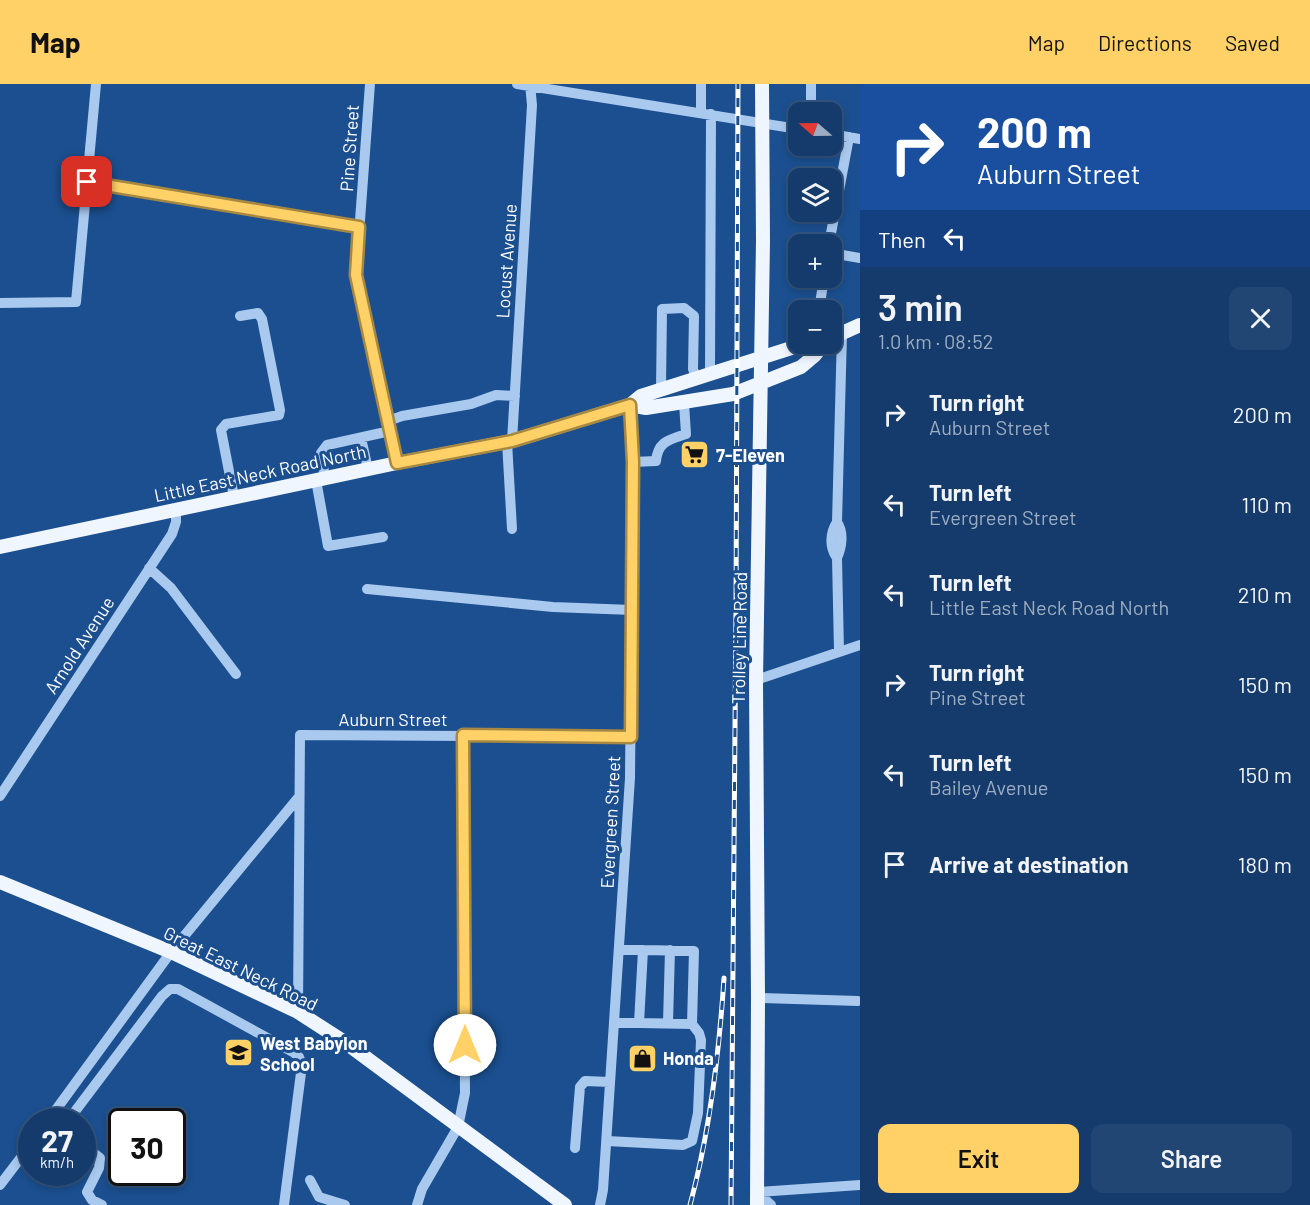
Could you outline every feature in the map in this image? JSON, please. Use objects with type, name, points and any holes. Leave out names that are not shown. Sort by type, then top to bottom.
[{"type":"main road","name":"Trolley Line Road","points":[[757,1199],[756,680],[763,241],[762,84]]},
{"type":"main road","points":[[842,333],[860,325]]},
{"type":"main road","name":"Little East Neck Road North","points":[[0,547],[397,463],[509,442],[630,405],[641,396],[788,348]]},
{"type":"main road","name":"Little East Neck Road North","points":[[630,405],[646,408],[733,394],[801,367],[816,354]]},
{"type":"main road","name":"Great East Neck Road","points":[[0,882],[171,952],[298,1012],[346,1043],[565,1205]]},
{"type":"street","points":[[0,303],[76,302],[96,84]]},
{"type":"street","name":"Pine Street","points":[[370,84],[356,275],[397,463]]},
{"type":"street","points":[[517,84],[788,128]]},
{"type":"street","points":[[701,84],[706,113],[710,373]]},
{"type":"street","points":[[811,84],[811,102]]},
{"type":"street","name":"Locust Avenue","points":[[512,529],[509,442],[514,396],[532,105],[530,85]]},
{"type":"street","points":[[831,234],[854,138]]},
{"type":"street","points":[[87,182],[359,227]]},
{"type":"street","points":[[842,255],[860,258]]},
{"type":"street","points":[[661,389],[662,309],[684,308],[694,316]]},
{"type":"street","points":[[694,316],[710,312]]},
{"type":"street","points":[[234,497],[221,429],[226,424],[279,415],[280,410],[262,319],[258,314],[240,316]]},
{"type":"street","points":[[694,316],[693,369],[696,378]]},
{"type":"street","points":[[836,354],[837,522],[841,528],[842,549],[837,558],[839,651]]},
{"type":"street","points":[[383,537],[328,546],[320,479],[321,453],[327,445],[362,438],[389,426],[402,416],[471,404],[496,395],[514,396]]},
{"type":"street","points":[[633,462],[656,461],[657,450],[666,441],[686,434],[684,403]]},
{"type":"street","name":"Evergreen Street","points":[[600,1205],[607,1141],[631,737],[633,462],[630,405]]},
{"type":"street","points":[[362,438],[368,469]]},
{"type":"street","name":"Arnold Avenue","points":[[1,791],[174,530],[177,518],[176,509]]},
{"type":"street","points":[[149,568],[171,588],[236,674]]},
{"type":"street","points":[[367,589],[553,607],[632,610]]},
{"type":"street","points":[[756,680],[860,645]]},
{"type":"street","name":"Auburn Street","points":[[298,798],[300,735],[631,737]]},
{"type":"street","points":[[417,1205],[423,1189],[458,1127],[465,1093],[463,735]]},
{"type":"street","points":[[60,1108],[171,952],[298,798]]},
{"type":"street","points":[[298,798],[298,1012]]},
{"type":"street","points":[[607,1141],[683,1145],[692,1141],[698,1113],[701,1040],[692,1024],[694,951],[619,950]]},
{"type":"street","points":[[639,1023],[643,950]]},
{"type":"street","points":[[668,1023],[670,950]]},
{"type":"street","points":[[77,1108],[162,996],[170,989],[178,989],[299,1057],[302,1065],[284,1205]]},
{"type":"street","points":[[758,998],[859,1001]]},
{"type":"street","points":[[614,1023],[692,1024]]},
{"type":"street","points":[[99,1050],[113,1060]]},
{"type":"street","points":[[574,1148],[580,1087],[585,1081],[610,1082]]},
{"type":"street","points":[[96,1155],[100,1158],[96,1174]]},
{"type":"street","points":[[0,1185],[18,1161]]},
{"type":"street","points":[[310,1180],[319,1197],[345,1205]]},
{"type":"street","points":[[757,1199],[860,1185]]},
{"type":"street","points":[[90,1186],[87,1192],[92,1200],[102,1205]]},
{"type":"street","points":[[757,1199],[771,1205]]},
{"type":"railway","points":[[731,1205],[738,84]]},
{"type":"railway","points":[[690,1205],[713,1093],[724,978]]},
{"type":"place","name":"7-Eleven","points":[[695,455]]},
{"type":"place","name":"West Babylon School","points":[[239,1053]]},
{"type":"place","name":"Honda","points":[[642,1058]]},
{"type":"route","points":[[87,182],[359,227],[356,275],[397,463],[512,441],[630,405],[633,462],[631,737],[463,735],[465,1045]]}]
